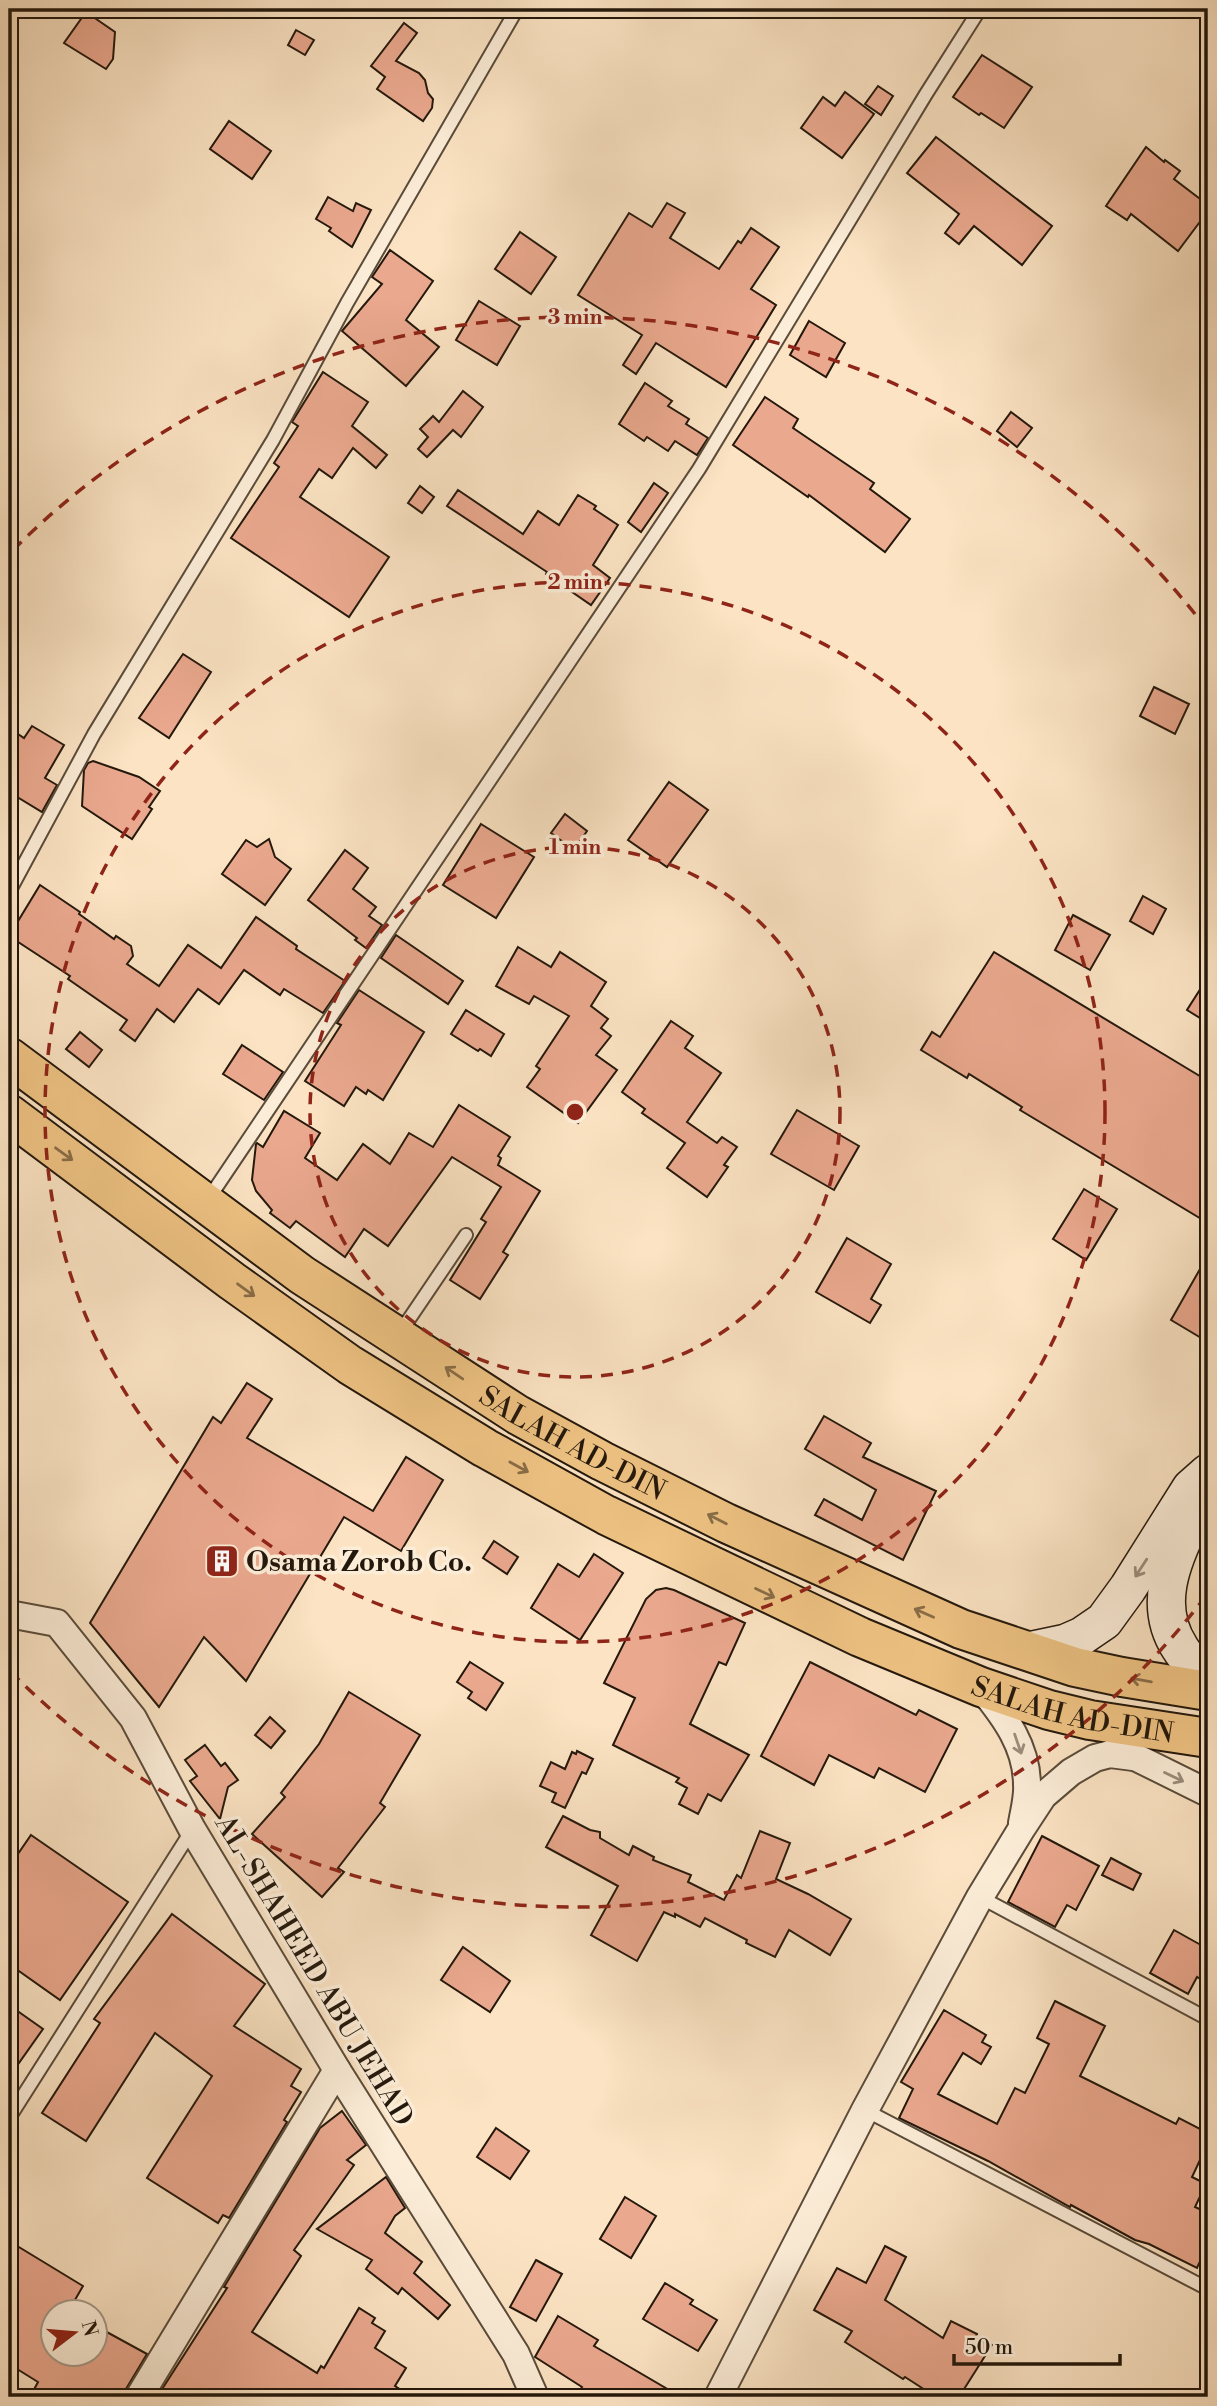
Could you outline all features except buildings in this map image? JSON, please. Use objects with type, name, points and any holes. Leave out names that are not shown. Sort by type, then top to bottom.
[{"type":"highway","name":"SALAH AD-DIN","points":[[9,1057],[302,1275],[518,1415],[602,1461],[793,1554],[961,1629],[1075,1667],[1208,1691]]},
{"type":"highway","name":"SALAH AD-DIN","points":[[9,1114],[350,1365],[485,1448],[606,1515],[860,1637],[981,1687],[1049,1710],[1130,1727],[1208,1738]]},
{"type":"highway","points":[[350,1365],[377,1365],[386,1362],[393,1334]]},
{"type":"highway","points":[[485,1448],[485,1433],[489,1423],[500,1415],[518,1415]]},
{"type":"main road","points":[[1028,1651],[1066,1643],[1104,1621],[1191,1488],[1208,1475]]},
{"type":"main road","points":[[1208,1475],[1205,1493],[1179,1547],[1167,1583],[1164,1608],[1180,1648],[1208,1682]]},
{"type":"street","name":"AL-SHAHEED ABU JEHAD","points":[[9,1614],[57,1623],[133,1718],[192,1829],[337,2070],[516,2354],[535,2397]]},
{"type":"street","points":[[981,1687],[1016,1735],[1022,1756],[1027,1785],[1021,1828]]},
{"type":"street","points":[[1049,1710],[1133,1757],[1208,1793]]},
{"type":"street","points":[[719,2397],[865,2110],[980,1897],[1021,1828],[1043,1796],[1071,1772],[1095,1758],[1110,1754],[1133,1757]]},
{"type":"street","points":[[139,2397],[337,2070]]},
{"type":"lane","points":[[9,892],[94,734],[273,440],[347,303],[517,9]]},
{"type":"lane","points":[[205,1205],[699,469],[918,106],[980,9]]},
{"type":"lane","points":[[393,1334],[466,1235]]},
{"type":"lane","points":[[9,2118],[192,1829]]},
{"type":"lane","points":[[980,1897],[1208,2019]]},
{"type":"lane","points":[[865,2110],[1208,2289]]},
{"type":"place","name":"Osama Zorob Co.","points":[[222,1561]]}]
